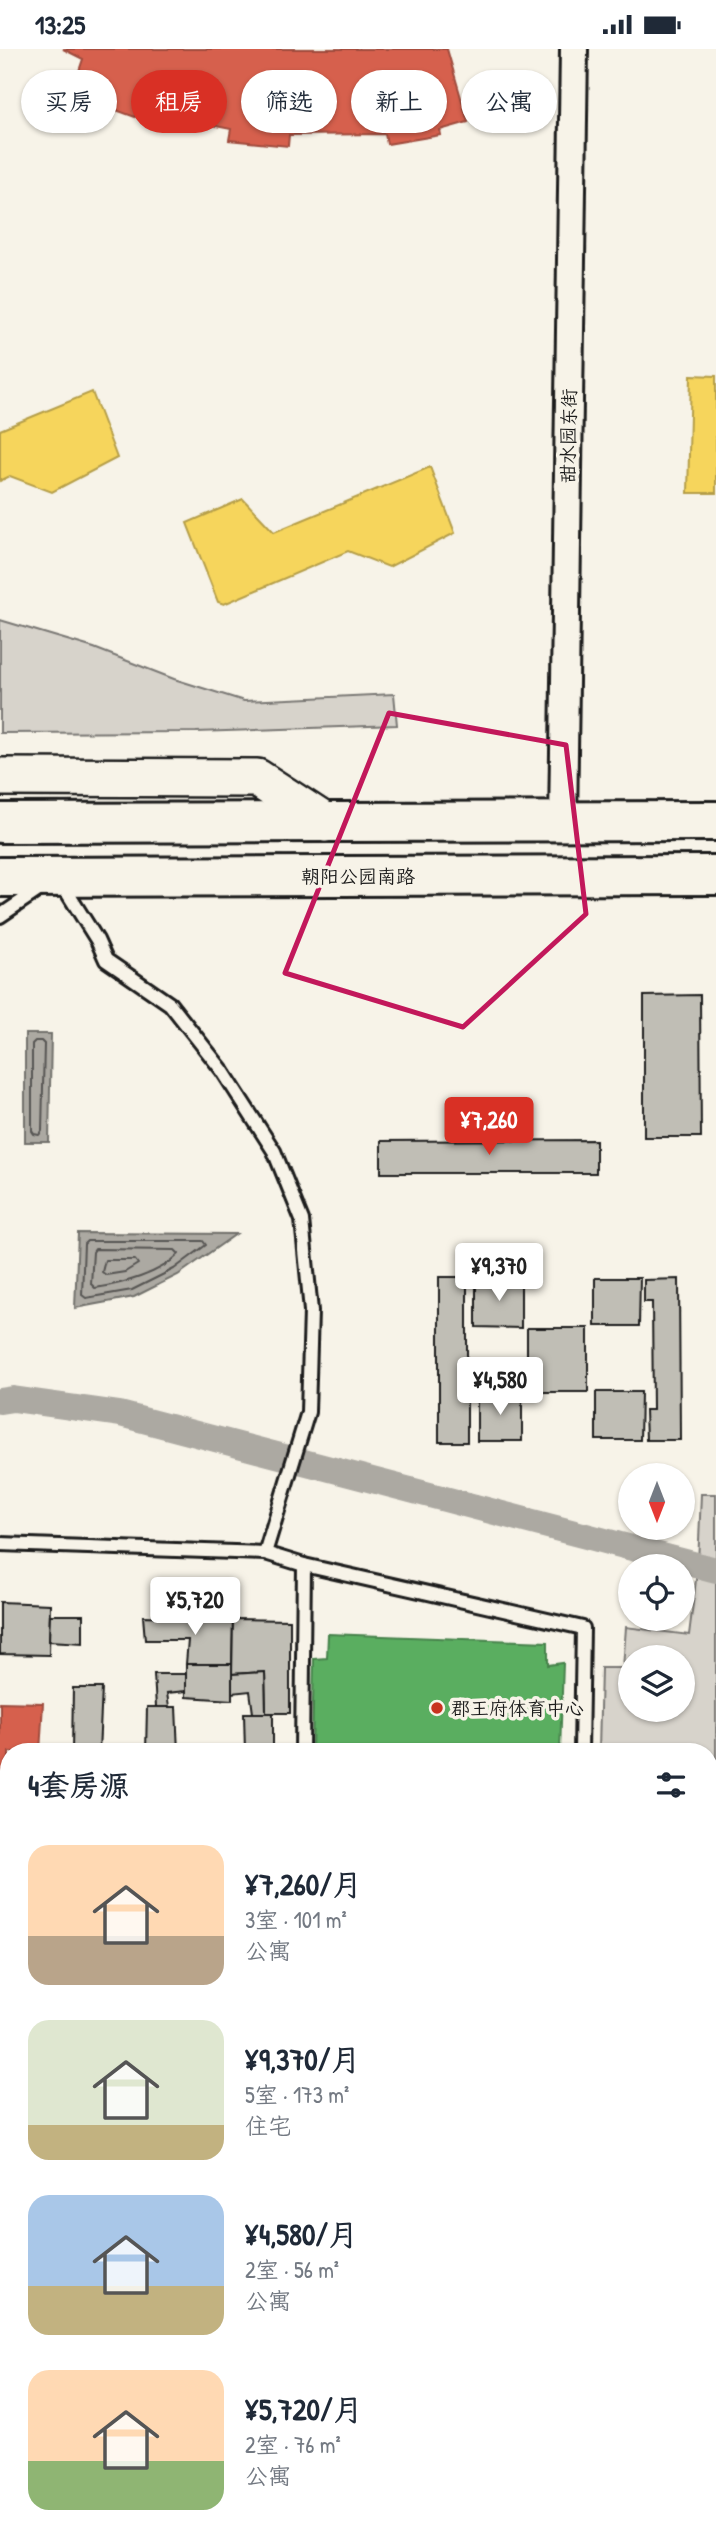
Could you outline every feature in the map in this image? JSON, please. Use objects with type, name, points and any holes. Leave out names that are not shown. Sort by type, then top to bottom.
[{"type":"main road","points":[[0,823],[716,821]]},
{"type":"main road","name":"朝阳公园南路","points":[[0,877],[716,875]]},
{"type":"street","name":"甜水园东街","points":[[564,823],[574,49]]},
{"type":"street","points":[[0,777],[257,778],[326,823]]},
{"type":"lane","points":[[0,916],[57,877],[97,940],[106,960],[170,1004],[222,1070],[274,1151],[302,1220],[311,1311],[308,1412],[265,1553]]},
{"type":"lane","points":[[0,1544],[265,1553],[304,1565],[583,1628],[580,1743]]},
{"type":"lane","points":[[302,1743],[304,1565]]},
{"type":"highlighted area","points":[[389,713],[566,745],[586,914],[463,1027],[285,973]]},
{"type":"shaded area","points":[[0,620],[94,648],[174,679],[244,701],[394,694],[397,725],[196,732],[0,733]]},
{"type":"shaded area","points":[[701,1494],[716,1494],[716,1743],[599,1743],[601,1668],[618,1668],[618,1722],[695,1722],[695,1645],[625,1645],[626,1631],[689,1635],[690,1631],[695,1631]]},
{"type":"water","points":[[25,1034],[51,1034],[49,1142],[25,1142]]},
{"type":"water","points":[[78,1233],[236,1234],[178,1275],[134,1297],[75,1308]]},
{"type":"building: 住宅","points":[[691,375],[716,376],[716,493],[688,493]]},
{"type":"building: 住宅","points":[[92,392],[117,458],[52,492],[10,476],[0,481],[0,430]]},
{"type":"building: 住宅","points":[[430,467],[455,533],[389,567],[348,551],[224,604],[218,602],[187,523],[243,499],[274,532]]},
{"type":"building: 商业","points":[[63,49],[447,49],[461,98],[461,124],[447,128],[447,70],[351,70],[351,133],[441,135],[387,144],[385,134],[289,135],[288,146],[229,140],[231,129],[227,128],[227,70],[131,70],[131,116],[117,110],[117,70],[79,70],[83,59]]},
{"type":"building: 商业","points":[[0,1702],[43,1703],[41,1743],[0,1743]]},
{"type":"building: 公共","name":"郡王府体育中心","points":[[328,1634],[548,1642],[548,1665],[563,1663],[560,1743],[312,1743],[314,1659],[327,1658]]},
{"type":"building: 其他","points":[[700,995],[701,1137],[644,1137],[644,996]]},
{"type":"building: 其他","points":[[596,1140],[596,1173],[381,1173],[381,1141]]},
{"type":"building: 其他","points":[[439,1277],[467,1277],[467,1442],[439,1442]]},
{"type":"building: 其他","points":[[595,1278],[640,1278],[639,1326],[595,1326]]},
{"type":"building: 其他","points":[[476,1279],[521,1279],[521,1328],[476,1327]]},
{"type":"building: 其他","points":[[679,1279],[680,1440],[646,1440],[645,1410],[653,1410],[652,1302],[644,1302],[644,1280]]},
{"type":"building: 其他","points":[[527,1328],[588,1328],[588,1392],[527,1392]]},
{"type":"building: 其他","points":[[596,1392],[641,1392],[640,1440],[596,1440]]},
{"type":"building: 其他","points":[[477,1393],[522,1393],[522,1441],[477,1441]]},
{"type":"building: 其他","points":[[0,1602],[50,1604],[49,1655],[0,1654]]},
{"type":"building: 其他","points":[[50,1615],[83,1615],[83,1643],[49,1641]]},
{"type":"building: 其他","points":[[143,1616],[233,1619],[232,1664],[186,1664],[188,1640],[145,1640]]},
{"type":"building: 其他","points":[[233,1619],[290,1620],[290,1713],[266,1713],[265,1672],[232,1674]]},
{"type":"building: 其他","points":[[186,1664],[232,1664],[232,1700],[186,1697]]},
{"type":"building: 其他","points":[[265,1672],[266,1713],[253,1713],[250,1691],[232,1693],[232,1674]]},
{"type":"building: 其他","points":[[154,1674],[186,1674],[186,1691],[167,1693],[169,1707],[156,1707]]},
{"type":"building: 其他","points":[[73,1688],[102,1688],[99,1743],[72,1743]]},
{"type":"building: 其他","points":[[147,1707],[176,1707],[178,1743],[146,1743]]},
{"type":"building: 其他","points":[[244,1713],[273,1713],[273,1743],[245,1743]]},
{"type":"waterway","points":[[0,1401],[13,1399],[120,1414],[716,1570]]},
{"type":"place","name":"郡王府体育中心","points":[[437,1708]]}]
